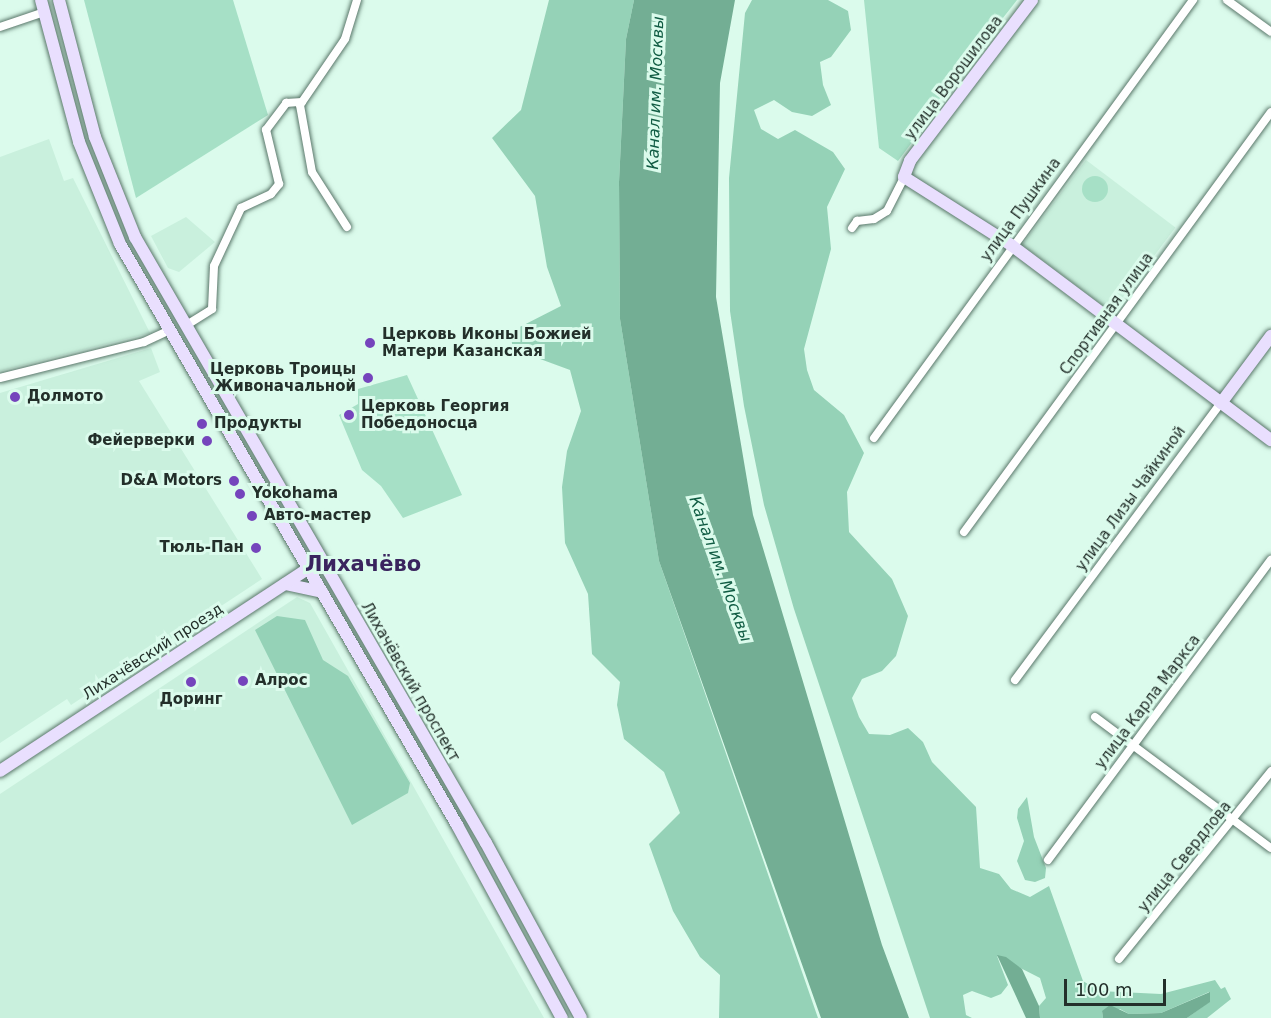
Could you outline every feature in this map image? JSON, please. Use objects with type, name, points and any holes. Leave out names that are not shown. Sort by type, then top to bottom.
[{"type":"main road","name":"Лихачёвский проспект","points":[[59,0],[106,171],[135,237],[486,843],[581,1018]]},
{"type":"main road","name":"улица Ворошилова","points":[[904,177],[910,161],[1032,0]]},
{"type":"main road","name":"Лихачёвский проспект","points":[[43,6],[91,177],[120,244],[168,331],[488,880],[562,1018]]},
{"type":"main road","points":[[904,177],[1011,245],[1271,440]]},
{"type":"main road","name":"улица Лизы Чайкиной","points":[[1221,403],[1271,336]]},
{"type":"main road","points":[[291,539],[294,565],[285,584],[322,592]]},
{"type":"main road","name":"Лихачёвский проезд","points":[[0,771],[322,560]]},
{"type":"street","points":[[347,228],[312,172],[302,102],[345,39],[357,0]]},
{"type":"street","name":"улица Пушкина","points":[[874,438],[1011,245],[1193,0]]},
{"type":"street","points":[[1227,0],[1271,32]]},
{"type":"street","points":[[0,27],[43,6]]},
{"type":"street","points":[[185,326],[212,309],[214,266],[241,208],[271,194],[279,184],[266,130],[286,103],[302,102]]},
{"type":"street","name":"Спортивная улица","points":[[964,532],[1271,112]]},
{"type":"street","points":[[852,228],[856,221],[874,219],[887,211],[904,177]]},
{"type":"street","points":[[0,378],[144,342],[168,331]]},
{"type":"street","name":"улица Лизы Чайкиной","points":[[1014,680],[1221,403]]},
{"type":"street","name":"улица Карла Маркса","points":[[1048,860],[1271,560]]},
{"type":"street","points":[[1095,717],[1134,743],[1271,848]]},
{"type":"street","name":"улица Свердлова","points":[[1119,959],[1234,820],[1271,771]]},
{"type":"shaded area","points":[[84,0],[233,0],[268,115],[136,198]]},
{"type":"shaded area","points":[[549,0],[634,0],[626,39],[619,182],[620,319],[659,561],[818,1018],[719,1018],[720,975],[700,957],[673,911],[649,844],[680,813],[664,772],[624,739],[617,705],[620,682],[592,654],[588,594],[565,543],[562,487],[567,451],[581,411],[570,370],[513,349],[510,332],[561,306],[547,267],[535,196],[492,138],[521,110]]},
{"type":"shaded area","points":[[752,0],[828,0],[848,11],[851,30],[831,57],[820,62],[823,85],[831,105],[812,116],[792,112],[774,100],[754,110],[761,129],[778,139],[795,130],[833,152],[845,169],[827,207],[831,249],[804,349],[807,370],[814,390],[844,415],[864,453],[847,492],[849,532],[892,579],[908,616],[896,656],[882,671],[862,679],[852,698],[859,717],[869,734],[890,735],[908,728],[923,742],[932,762],[976,807],[980,868],[999,874],[1011,889],[1030,897],[1049,886],[1083,981],[1099,991],[1161,994],[1215,980],[1221,989],[1225,987],[1231,999],[1207,1018],[1187,1018],[1209,1002],[1209,992],[1161,1013],[1129,1014],[1120,1009],[1102,1011],[1103,1018],[1040,1018],[1039,1006],[1046,998],[1040,978],[997,956],[1008,985],[1001,994],[991,998],[972,991],[963,995],[966,1015],[972,1018],[930,1018],[794,609],[764,505],[744,406],[730,311],[729,178],[745,13]]},
{"type":"shaded area","points":[[864,0],[1017,0],[912,134],[916,137],[898,161],[879,148]]},
{"type":"shaded area","points":[[49,139],[64,181],[73,178],[150,333],[0,371],[0,157]]},
{"type":"shaded area","points":[[1086,160],[1175,227],[1112,312],[1022,245]]},
{"type":"shaded area","points":[[1095,176],[1104,180],[1108,189],[1104,198],[1095,202],[1086,198],[1082,189],[1086,180]]},
{"type":"shaded area","points":[[186,217],[215,242],[179,272],[168,268],[151,236]]},
{"type":"shaded area","points":[[151,348],[160,372],[139,381],[262,579],[71,705],[67,699],[0,743],[0,393]]},
{"type":"shaded area","points":[[407,375],[462,495],[403,518],[381,486],[362,470],[339,415],[358,404],[358,389]]},
{"type":"shaded area","points":[[297,597],[310,603],[544,1018],[0,1018],[0,794]]},
{"type":"shaded area","points":[[277,616],[305,620],[323,660],[348,676],[410,783],[408,793],[352,825],[255,630]]},
{"type":"shaded area","points":[[1027,797],[1034,837],[1046,868],[1045,878],[1035,882],[1025,880],[1017,861],[1024,841],[1017,818],[1018,809]]},
{"type":"water","name":"Канал им. Москвы","points":[[634,0],[735,0],[720,83],[716,297],[753,515],[882,945],[909,1018],[821,1018],[659,561],[620,319],[619,182],[626,39]]},
{"type":"water","points":[[997,955],[1006,957],[1022,969],[1039,1006],[1040,1018],[1026,1018]]},
{"type":"water","points":[[1210,992],[1210,1002],[1187,1018],[1103,1018],[1102,1011],[1110,1005],[1129,1014],[1161,1013]]},
{"type":"place","name":"Церковь Иконы Божией Матери Казанская","points":[[370,343]]},
{"type":"place","name":"Церковь Троицы Живоначальной","points":[[368,378]]},
{"type":"place","name":"Долмото","points":[[15,397]]},
{"type":"place","name":"Церковь Георгия Победоносца","points":[[349,415]]},
{"type":"place","name":"Продукты","points":[[202,424]]},
{"type":"place","name":"Фейерверки","points":[[207,441]]},
{"type":"place","name":"D&A Motors","points":[[234,481]]},
{"type":"place","name":"Yokohama","points":[[240,494]]},
{"type":"place","name":"Авто-мастер","points":[[252,516]]},
{"type":"place","name":"Тюль-Пан","points":[[256,548]]},
{"type":"place","name":"Алрос","points":[[243,681]]},
{"type":"place","name":"Доринг","points":[[191,682]]},
{"type":"district","name":"Лихачёво","points":[[363,564]]}]
